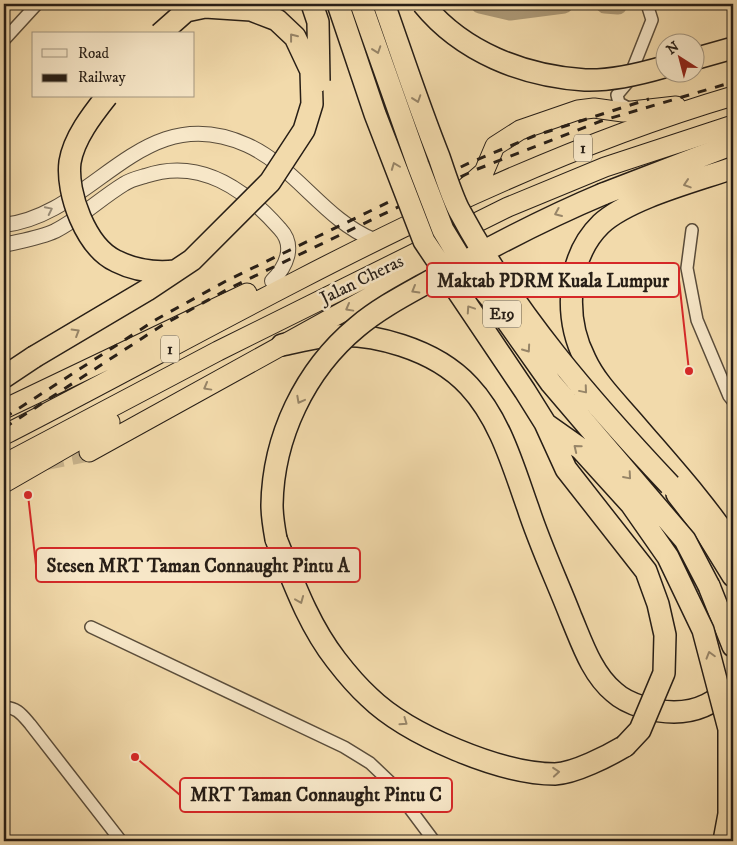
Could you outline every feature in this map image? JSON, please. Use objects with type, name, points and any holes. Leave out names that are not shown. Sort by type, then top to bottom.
[{"type":"highway","points":[[106,98],[85,126],[70,162],[70,188],[84,227],[104,253],[116,261],[156,273],[177,271],[201,263],[214,253],[268,197],[294,163],[309,132],[318,108],[320,69],[318,22],[312,4]]},
{"type":"highway","name":"E19","points":[[338,4],[375,114],[424,240],[545,423],[580,449],[631,504],[668,557],[703,630],[729,729],[729,814],[724,841]]},
{"type":"highway","name":"E19","points":[[361,4],[443,230],[468,271],[493,300],[551,383],[685,540],[709,586],[733,646]]},
{"type":"highway","points":[[384,4],[428,130],[464,217],[539,334],[618,430],[670,485],[704,529],[733,576]]},
{"type":"highway","points":[[423,4],[438,22],[466,42],[512,67],[586,80],[614,78],[654,69]]},
{"type":"highway","points":[[4,377],[147,290],[192,260],[270,182],[304,130],[312,104],[311,71],[296,37],[276,20],[251,10],[205,8],[186,11],[162,32]]},
{"type":"highway","points":[[704,56],[733,48]]},
{"type":"highway","points":[[437,213],[484,172],[495,146],[506,137],[520,130],[578,110],[594,108],[634,111],[729,97]]},
{"type":"highway","name":"Jalan Cheras","points":[[4,435],[148,361],[374,240],[590,145],[729,97]]},
{"type":"highway","name":"Jalan Cheras","points":[[4,464],[160,384],[218,351],[508,207],[605,167],[733,125]]},
{"type":"highway","points":[[545,423],[566,468],[646,571],[658,604],[665,636],[664,673],[640,730],[625,746],[602,760],[556,774],[508,768],[458,750],[411,727],[370,698],[336,660],[304,610],[276,539],[272,505],[276,467],[284,431],[325,357],[358,326],[398,299],[494,244],[545,218],[733,144]]},
{"type":"highway","points":[[733,168],[671,189],[626,208],[601,224],[584,247],[572,278],[572,309],[576,333],[584,359],[601,385],[715,518],[733,546]]},
{"type":"highway","points":[[89,452],[402,279],[508,207]]},
{"type":"highway","points":[[4,409],[299,268],[334,260]]},
{"type":"highway","points":[[282,345],[324,336],[352,336],[420,352],[446,366],[469,386],[489,413],[518,475],[542,543],[592,663],[614,693],[628,701],[668,712],[700,708],[717,700],[733,684]]},
{"type":"highway","points":[[4,483],[134,408],[160,384]]},
{"type":"street","points":[[4,40],[37,4]]},
{"type":"street","points":[[634,111],[617,100],[620,90],[627,83],[652,20],[647,4]]},
{"type":"street","points":[[578,110],[605,103],[627,83]]},
{"type":"street","points":[[4,225],[18,224],[71,199],[103,174],[157,141],[180,134],[205,134],[226,137],[248,145],[264,155],[340,220],[374,240]]},
{"type":"street","points":[[4,245],[55,231],[126,182],[176,169],[208,174],[235,187],[268,215],[287,236],[289,253],[280,273],[272,281]]},
{"type":"street","points":[[692,230],[687,268],[697,320],[729,396],[733,401]]},
{"type":"street","points":[[92,626],[344,747],[361,758],[390,782],[434,841]]},
{"type":"street","points":[[4,708],[9,707],[19,712],[30,724],[121,841]]},
{"type":"waterway","points":[[480,4],[510,11],[564,4]]},
{"type":"waterway","points":[[605,4],[618,5]]},
{"type":"tunnel","points":[[44,461],[89,452]]},
{"type":"railway","points":[[4,428],[161,326],[230,288],[475,170],[601,121],[733,82]]},
{"type":"railway","points":[[4,418],[157,319],[226,281],[469,163],[534,136],[649,99]]},
{"type":"place","name":"Maktab PDRM Kuala Lumpur","points":[[689,371]]},
{"type":"place","name":"Stesen MRT Taman Connaught Pintu A","points":[[28,495]]},
{"type":"place","name":"MRT Taman Connaught Pintu C","points":[[135,757]]}]
